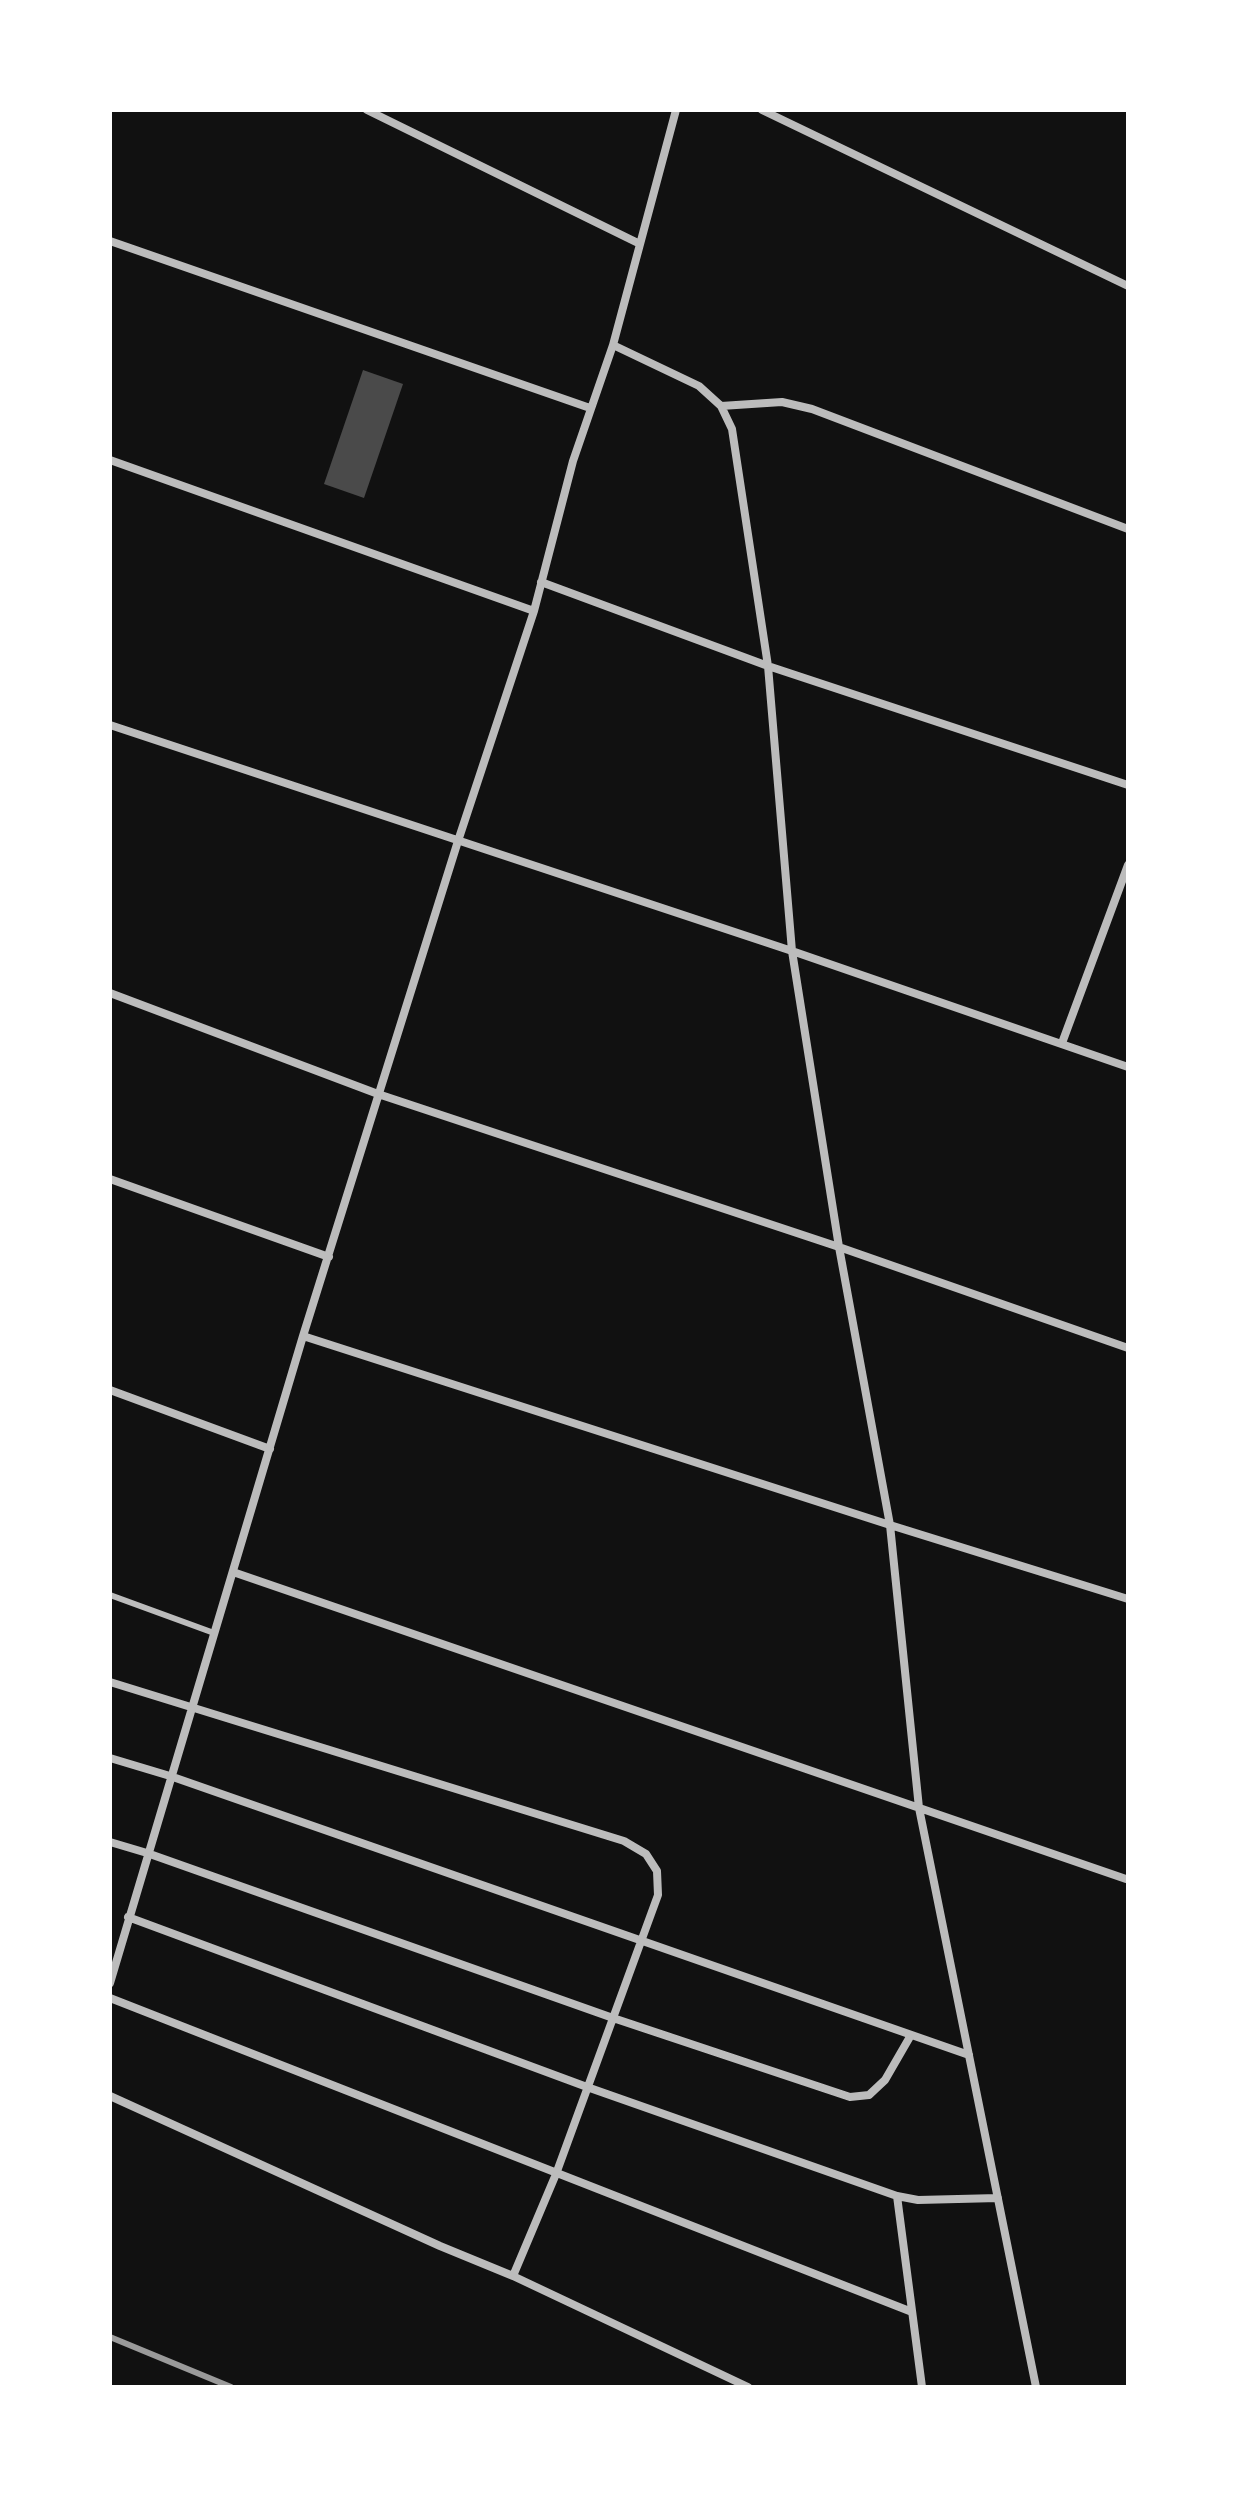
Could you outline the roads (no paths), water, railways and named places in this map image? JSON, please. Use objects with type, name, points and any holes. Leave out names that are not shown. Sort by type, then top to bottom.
[{"type":"street","points":[[367,110],[640,244]]},
{"type":"street","points":[[110,1983],[303,1336],[458,841],[534,611],[573,461],[613,345],[676,110]]},
{"type":"street","points":[[762,110],[1128,286]]},
{"type":"street","points":[[110,241],[590,408]]},
{"type":"street","points":[[613,345],[699,386],[721,406],[732,429],[768,666],[792,951],[839,1247],[890,1525],[919,1808],[1036,2387]]},
{"type":"street","points":[[721,406],[782,402],[812,409],[1128,529]]},
{"type":"street","points":[[110,460],[534,611]]},
{"type":"street","points":[[541,582],[768,666],[1128,785]]},
{"type":"street","points":[[110,725],[792,951],[1128,1067]]},
{"type":"street","points":[[1062,1043],[1128,865]]},
{"type":"street","points":[[110,993],[378,1094],[839,1247],[1128,1348]]},
{"type":"street","points":[[110,1179],[329,1257]]},
{"type":"street","points":[[303,1336],[1128,1599]]},
{"type":"street","points":[[110,1390],[270,1449]]},
{"type":"street","points":[[233,1572],[1126,1879]]},
{"type":"street","points":[[110,1682],[624,1841],[646,1854],[657,1871],[658,1895],[556,2174],[513,2276]]},
{"type":"street","points":[[110,1758],[170,1776],[969,2055]]},
{"type":"street","points":[[110,1842],[613,2018],[850,2097],[869,2095],[885,2080],[911,2035]]},
{"type":"street","points":[[128,1917],[587,2087],[897,2196],[918,2200],[998,2198]]},
{"type":"street","points":[[110,1938],[122,1941]]},
{"type":"street","points":[[110,1998],[912,2312]]},
{"type":"street","points":[[110,2096],[513,2276],[748,2387]]},
{"type":"street","points":[[897,2196],[922,2387]]},
{"type":"lane","points":[[110,1595],[214,1633]]},
{"type":"railway","points":[[110,2337],[231,2387]]}]
